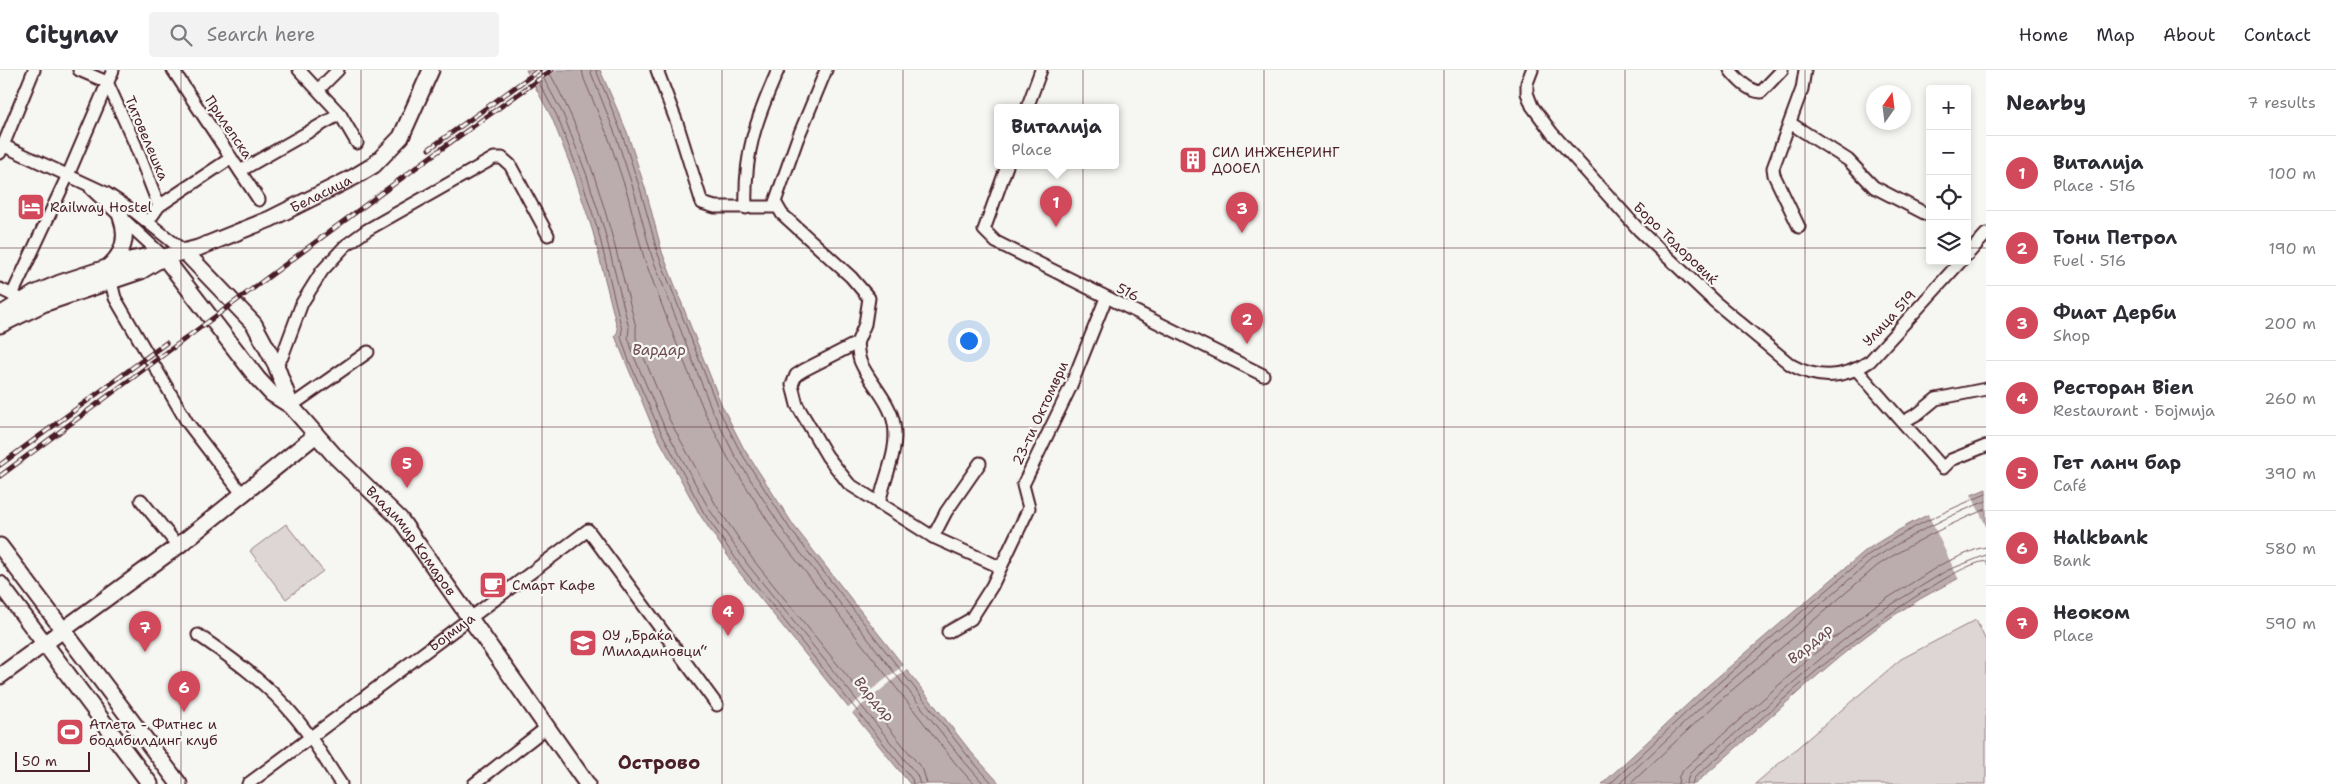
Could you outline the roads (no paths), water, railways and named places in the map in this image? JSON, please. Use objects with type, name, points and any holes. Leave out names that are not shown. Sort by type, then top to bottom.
[{"type":"street","points":[[34,70],[1,147],[106,193],[148,222],[185,252]]},
{"type":"street","points":[[79,70],[107,82]]},
{"type":"street","points":[[0,289],[18,297],[113,70]]},
{"type":"street","name":"Прилепска","points":[[173,70],[260,200]]},
{"type":"street","points":[[299,70],[319,89],[340,114],[357,143]]},
{"type":"street","points":[[319,89],[338,70]]},
{"type":"street","points":[[746,208],[745,184],[748,154],[754,125],[778,70]]},
{"type":"street","points":[[826,70],[776,197],[777,207],[782,214],[851,277],[869,298],[865,324],[857,344],[860,362],[885,401],[894,422],[895,434],[890,466],[879,504]]},
{"type":"street","points":[[1028,104],[1040,70]]},
{"type":"street","name":"Боро Тодоровиќ","points":[[1532,70],[1527,83],[1527,93],[1532,106],[1552,133],[1639,230],[1715,302],[1791,365],[1801,371],[1816,376],[1832,377],[1856,369]]},
{"type":"street","points":[[1730,70],[1737,79],[1750,88],[1761,92],[1782,70]]},
{"type":"street","points":[[1799,227],[1774,175],[1773,168],[1790,123],[1805,70]]},
{"type":"street","name":"Беласица","points":[[0,325],[108,275],[140,258],[164,257],[185,252],[270,219],[374,165],[404,133],[430,71]]},
{"type":"street","points":[[661,72],[702,203],[715,208],[777,207]]},
{"type":"street","name":"Титовелешка","points":[[107,82],[135,144],[159,206]]},
{"type":"street","points":[[240,171],[340,114]]},
{"type":"street","points":[[1790,123],[1848,160],[1874,187],[1926,214]]},
{"type":"street","points":[[148,222],[159,206],[231,158]]},
{"type":"street","points":[[276,365],[282,357],[302,303],[322,272],[345,246],[367,230],[494,158],[502,158],[510,165],[548,235]]},
{"type":"street","name":"516","points":[[1006,169],[984,230],[996,242],[1263,375]]},
{"type":"street","points":[[86,184],[164,257]]},
{"type":"street","points":[[122,217],[125,234],[122,248],[108,275],[115,298],[187,422],[243,495]]},
{"type":"street","points":[[1971,243],[1986,234]]},
{"type":"street","name":"Владимир Комаров","points":[[185,252],[254,324],[276,365],[291,406]]},
{"type":"street","name":"Владимир Комаров","points":[[164,257],[258,379],[272,394],[291,406],[316,435],[400,519],[587,784]]},
{"type":"street","name":"Улица 519","points":[[1856,369],[1870,361],[1958,265]]},
{"type":"street","name":"Беласица","points":[[0,315],[18,297],[60,283],[108,275]]},
{"type":"street","name":"23-ти Октомври","points":[[948,632],[970,619],[992,586],[1029,508],[1022,485],[1070,388],[1106,298]]},
{"type":"street","points":[[857,344],[796,375],[792,385],[797,406],[827,456],[849,484],[879,504],[933,538],[1000,567]]},
{"type":"street","points":[[291,406],[368,352]]},
{"type":"street","points":[[1856,369],[1943,468],[1951,460],[1986,446]]},
{"type":"street","points":[[1903,422],[1919,414],[1936,399],[1986,389]]},
{"type":"street","points":[[0,676],[178,546],[316,435]]},
{"type":"street","points":[[933,538],[946,512],[980,463]]},
{"type":"street","points":[[141,500],[178,546]]},
{"type":"street","name":"Бојмија","points":[[248,784],[588,530],[717,705]]},
{"type":"street","points":[[0,546],[179,784]]},
{"type":"street","points":[[0,584],[150,784]]},
{"type":"street","points":[[198,635],[234,660],[272,693],[296,718],[341,784]]},
{"type":"street","points":[[474,784],[546,728]]},
{"type":"water","name":"Вардар","points":[[526,70],[600,70],[627,132],[646,191],[662,252],[722,406],[744,449],[794,526],[971,752],[1000,784],[910,784],[739,572],[700,515],[653,428],[615,336],[618,331],[593,232],[575,177],[552,118]]},
{"type":"water","name":"Вардар","points":[[1986,489],[1986,565],[1933,592],[1883,623],[1811,681],[1695,784],[1602,784],[1705,688],[1865,551],[1924,517]]},
{"type":"railway","points":[[429,149],[539,70]]},
{"type":"railway","points":[[0,476],[437,152],[552,70]]},
{"type":"railway","points":[[0,465],[166,343]]},
{"type":"place","name":"СИЛ ИНЖЕНЕРИНГ ДООЕЛ","points":[[1193,160]]},
{"type":"place","name":"Railway Hostel","points":[[31,207]]},
{"type":"place","name":"Виталија","points":[[1056,227]]},
{"type":"place","name":"Фиат Дерби","points":[[1242,233]]},
{"type":"place","name":"Тони Петрол","points":[[1247,344]]},
{"type":"place","name":"Гет ланч бар","points":[[407,488]]},
{"type":"place","name":"Смарт Кафе","points":[[493,585]]},
{"type":"place","name":"Ресторан Bien","points":[[728,636]]},
{"type":"place","name":"ОУ „Браќа Миладиновци“","points":[[583,643]]},
{"type":"place","name":"Неоком","points":[[145,652]]},
{"type":"place","name":"Halkbank","points":[[184,712]]},
{"type":"place","name":"Атлета - Фитнес и бодибилдинг клуб","points":[[70,732]]},
{"type":"district","name":"Острово","points":[[659,762]]}]
